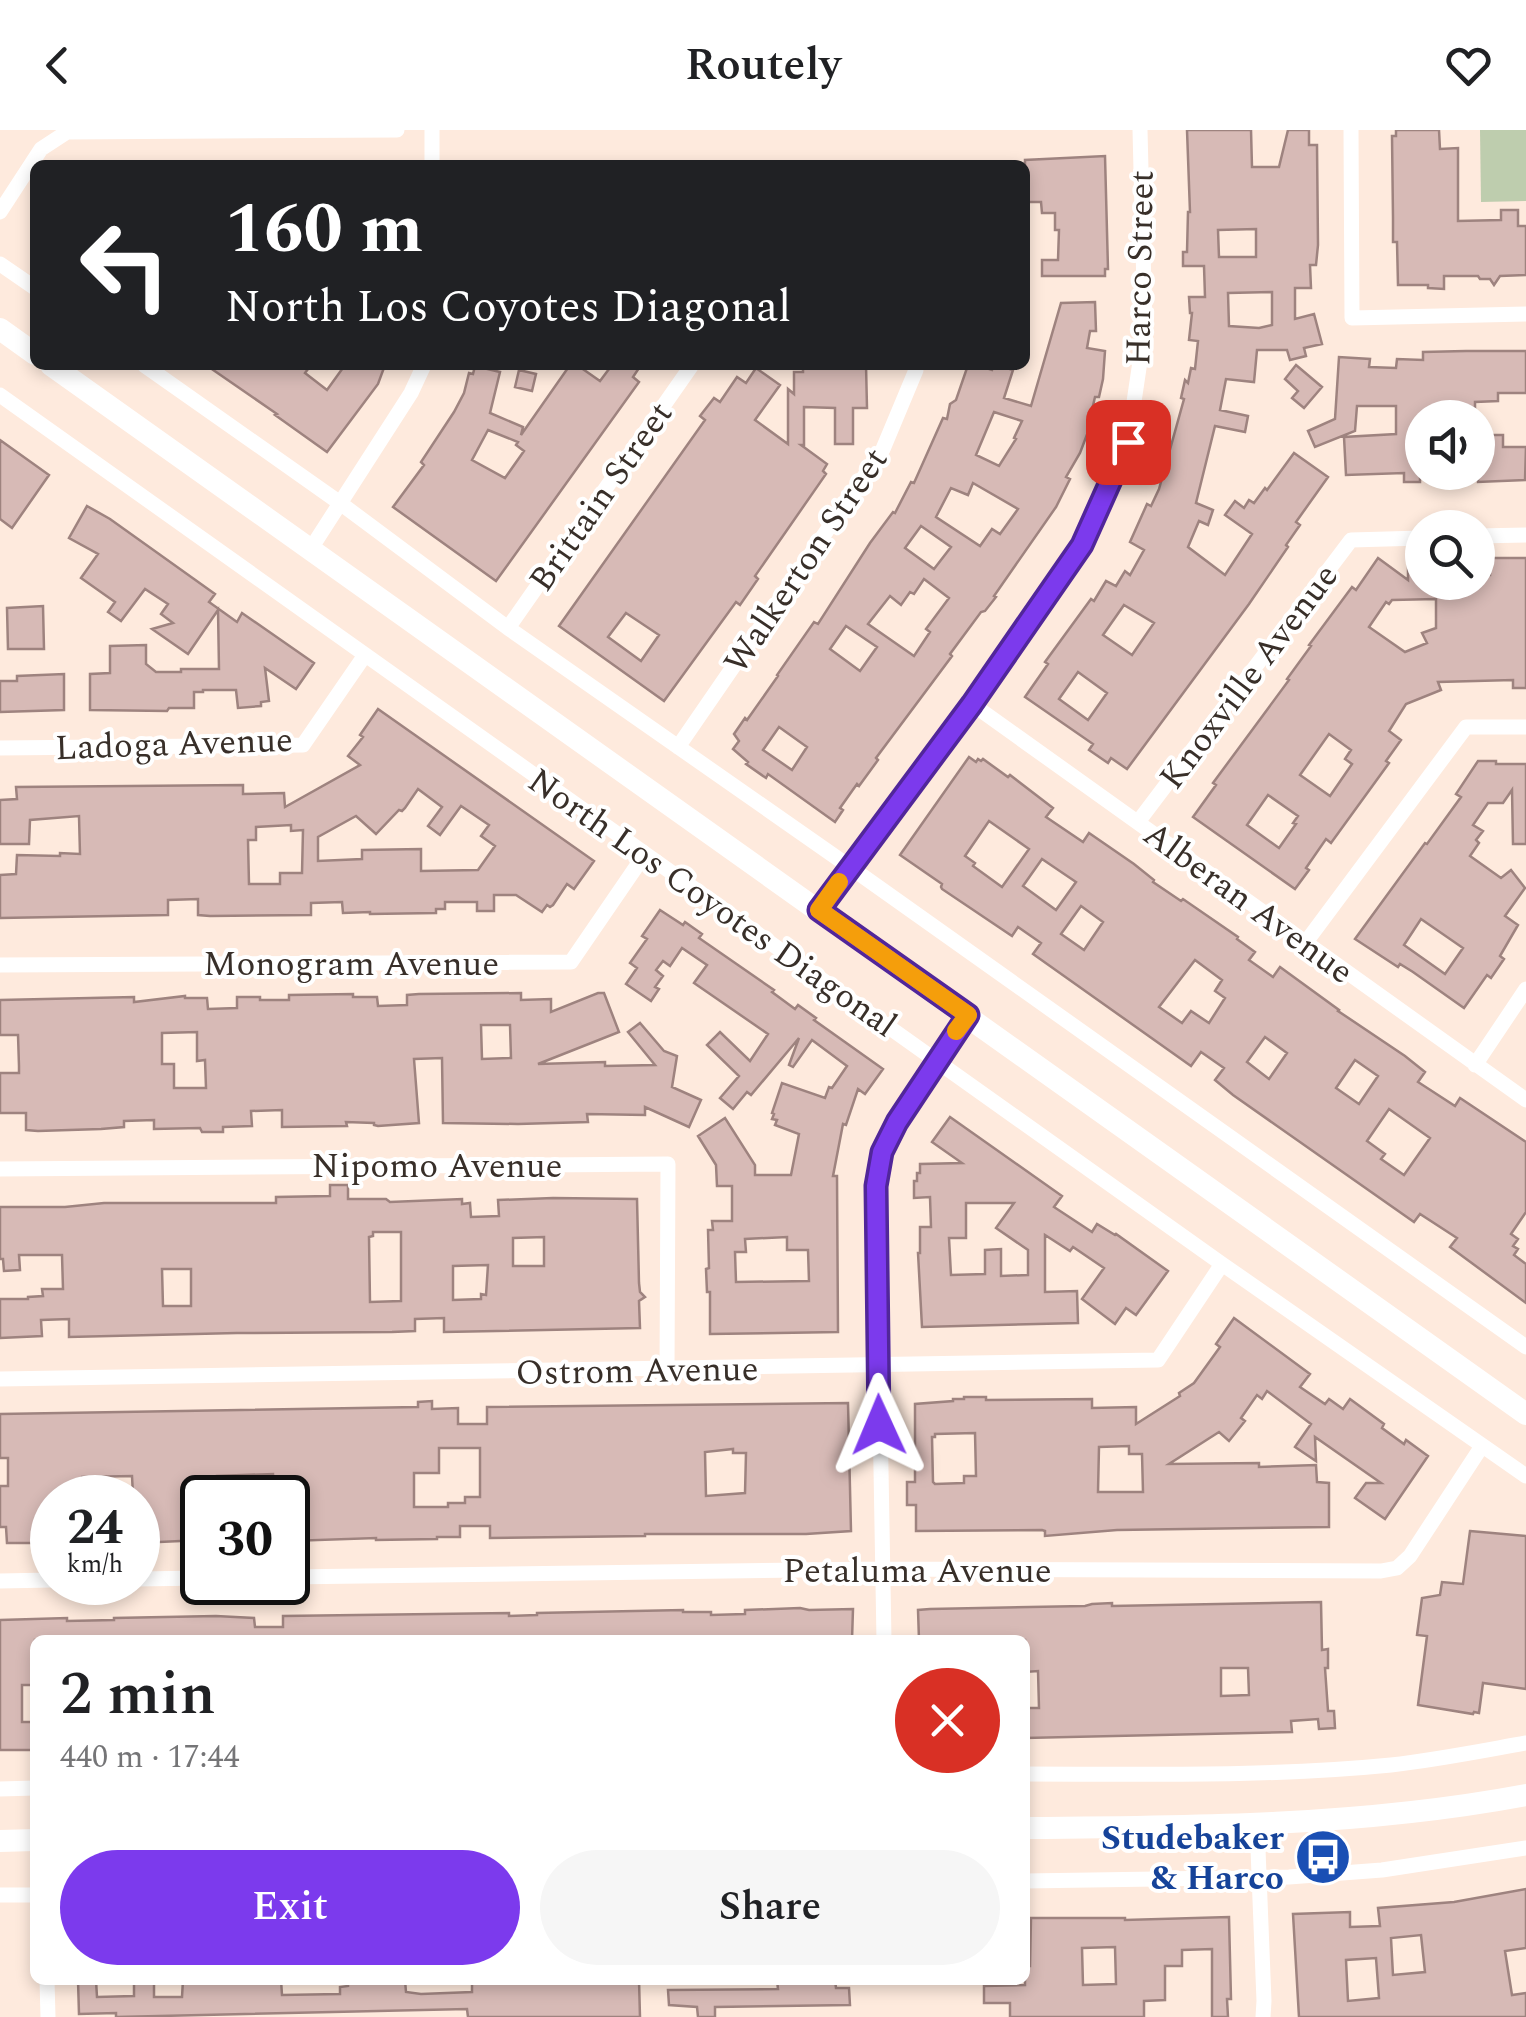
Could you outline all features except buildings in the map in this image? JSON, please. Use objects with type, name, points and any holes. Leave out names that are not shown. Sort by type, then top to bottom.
[{"type":"main road","points":[[0,329],[30,350]]},
{"type":"main road","name":"North Los Coyotes Diagonal","points":[[58,370],[1526,1414]]},
{"type":"main road","points":[[1030,1828],[1258,1824],[1421,1812],[1526,1795]]},
{"type":"main road","points":[[0,1841],[30,1840]]},
{"type":"street","points":[[35,160],[42,150],[67,132],[397,130]]},
{"type":"street","points":[[432,130],[432,160]]},
{"type":"street","name":"Harco Street","points":[[819,910],[972,704],[1082,545],[1128,442],[1146,328],[1140,130]]},
{"type":"street","points":[[1351,130],[1352,318],[1526,314]]},
{"type":"street","points":[[0,212],[30,168]]},
{"type":"street","points":[[0,264],[30,285]]},
{"type":"street","points":[[151,370],[508,628],[1526,1347]]},
{"type":"street","points":[[310,550],[411,393],[422,370]]},
{"type":"street","name":"Brittain Street","points":[[508,628],[689,370]]},
{"type":"street","name":"Walkerton Street","points":[[678,747],[882,449],[916,370]]},
{"type":"street","name":"North Los Coyotes Diagonal","points":[[0,396],[1526,1476]]},
{"type":"street","points":[[1495,536],[1526,535]]},
{"type":"street","name":"Knoxville Avenue","points":[[1138,822],[1351,540],[1405,538]]},
{"type":"street","name":"Ladoga Avenue","points":[[0,748],[304,745],[365,655]]},
{"type":"street","name":"Alberan Avenue","points":[[972,704],[1526,1100]]},
{"type":"street","points":[[1306,942],[1466,727],[1526,727]]},
{"type":"street","name":"Monogram Avenue","points":[[0,965],[571,962],[645,854]]},
{"type":"street","points":[[1475,1065],[1526,988]]},
{"type":"street","points":[[884,1635],[876,1186],[882,1152],[897,1122],[968,1015]]},
{"type":"street","name":"Nipomo Avenue","points":[[0,1169],[668,1164],[667,1370]]},
{"type":"street","name":"Ostrom Avenue","points":[[0,1379],[1158,1360],[1222,1264]]},
{"type":"street","name":"Petaluma Avenue","points":[[310,1577],[882,1569],[1381,1571],[1397,1568],[1410,1556],[1482,1446]]},
{"type":"street","points":[[0,1581],[30,1580]]},
{"type":"street","points":[[1030,1774],[1255,1773],[1354,1768],[1526,1743]]},
{"type":"street","points":[[0,1788],[30,1788]]},
{"type":"street","points":[[1258,1824],[1263,2017]]},
{"type":"street","points":[[1030,1881],[1259,1878],[1382,1870],[1526,1848]]},
{"type":"street","points":[[0,1896],[30,1895]]},
{"type":"street","points":[[47,1985],[48,2017]]},
{"type":"green space","points":[[1480,130],[1526,130],[1526,201],[1481,202]]},
{"type":"slow traffic","points":[[839,882],[819,910],[968,1015],[956,1031]]},
{"type":"place","name":"Studebaker & Harco","points":[[1323,1857]]},
{"type":"route","points":[[879,1425],[876,1186],[882,1152],[897,1122],[968,1015],[819,910],[972,704],[1082,545],[1128,442]]}]
